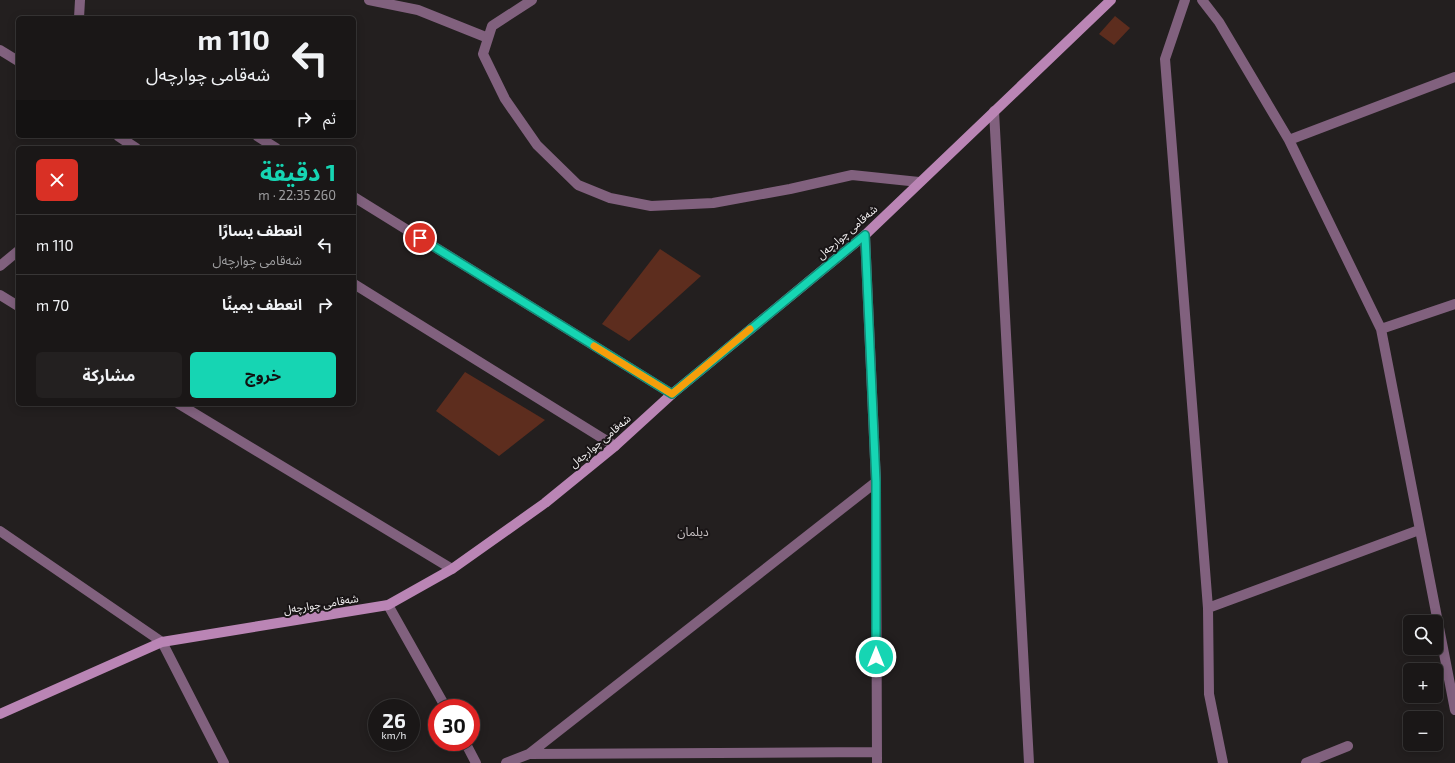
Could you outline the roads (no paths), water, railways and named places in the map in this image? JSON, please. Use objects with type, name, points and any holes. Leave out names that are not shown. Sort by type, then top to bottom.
[{"type":"main road","name":"شەقامی چوارچەل","points":[[0,714],[162,642],[388,605],[452,570],[545,503],[615,446],[672,394],[865,235],[1111,0]]},
{"type":"street","points":[[79,16],[80,0]]},
{"type":"street","points":[[369,0],[418,10],[488,38]]},
{"type":"street","points":[[532,0],[492,26],[483,54],[505,99],[537,145],[578,185],[610,198],[651,206],[713,203],[790,189],[852,175],[919,182]]},
{"type":"street","points":[[1185,0],[1165,59],[1208,608],[1209,694],[1223,763]]},
{"type":"street","points":[[1202,0],[1219,22],[1289,140],[1381,329],[1455,710]]},
{"type":"street","points":[[0,50],[16,60]]},
{"type":"street","points":[[1289,140],[1455,77]]},
{"type":"street","points":[[994,111],[1029,763]]},
{"type":"street","points":[[121,138],[133,146]]},
{"type":"street","points":[[259,138],[273,146]]},
{"type":"street","points":[[356,198],[672,394]]},
{"type":"street","points":[[865,235],[876,482],[877,763]]},
{"type":"street","points":[[0,266],[16,253]]},
{"type":"street","points":[[356,285],[615,446]]},
{"type":"street","points":[[0,295],[16,305]]},
{"type":"street","points":[[1381,329],[1455,304]]},
{"type":"street","points":[[182,406],[452,570]]},
{"type":"street","points":[[506,763],[529,754],[876,482]]},
{"type":"street","points":[[1208,608],[1419,530]]},
{"type":"street","points":[[0,531],[162,642],[224,763]]},
{"type":"street","points":[[388,605],[441,699]]},
{"type":"street","points":[[1306,763],[1348,746]]},
{"type":"street","points":[[470,751],[476,763]]},
{"type":"street","points":[[529,754],[876,752]]},
{"type":"district","name":"دیلمان","points":[[693,532]]}]
